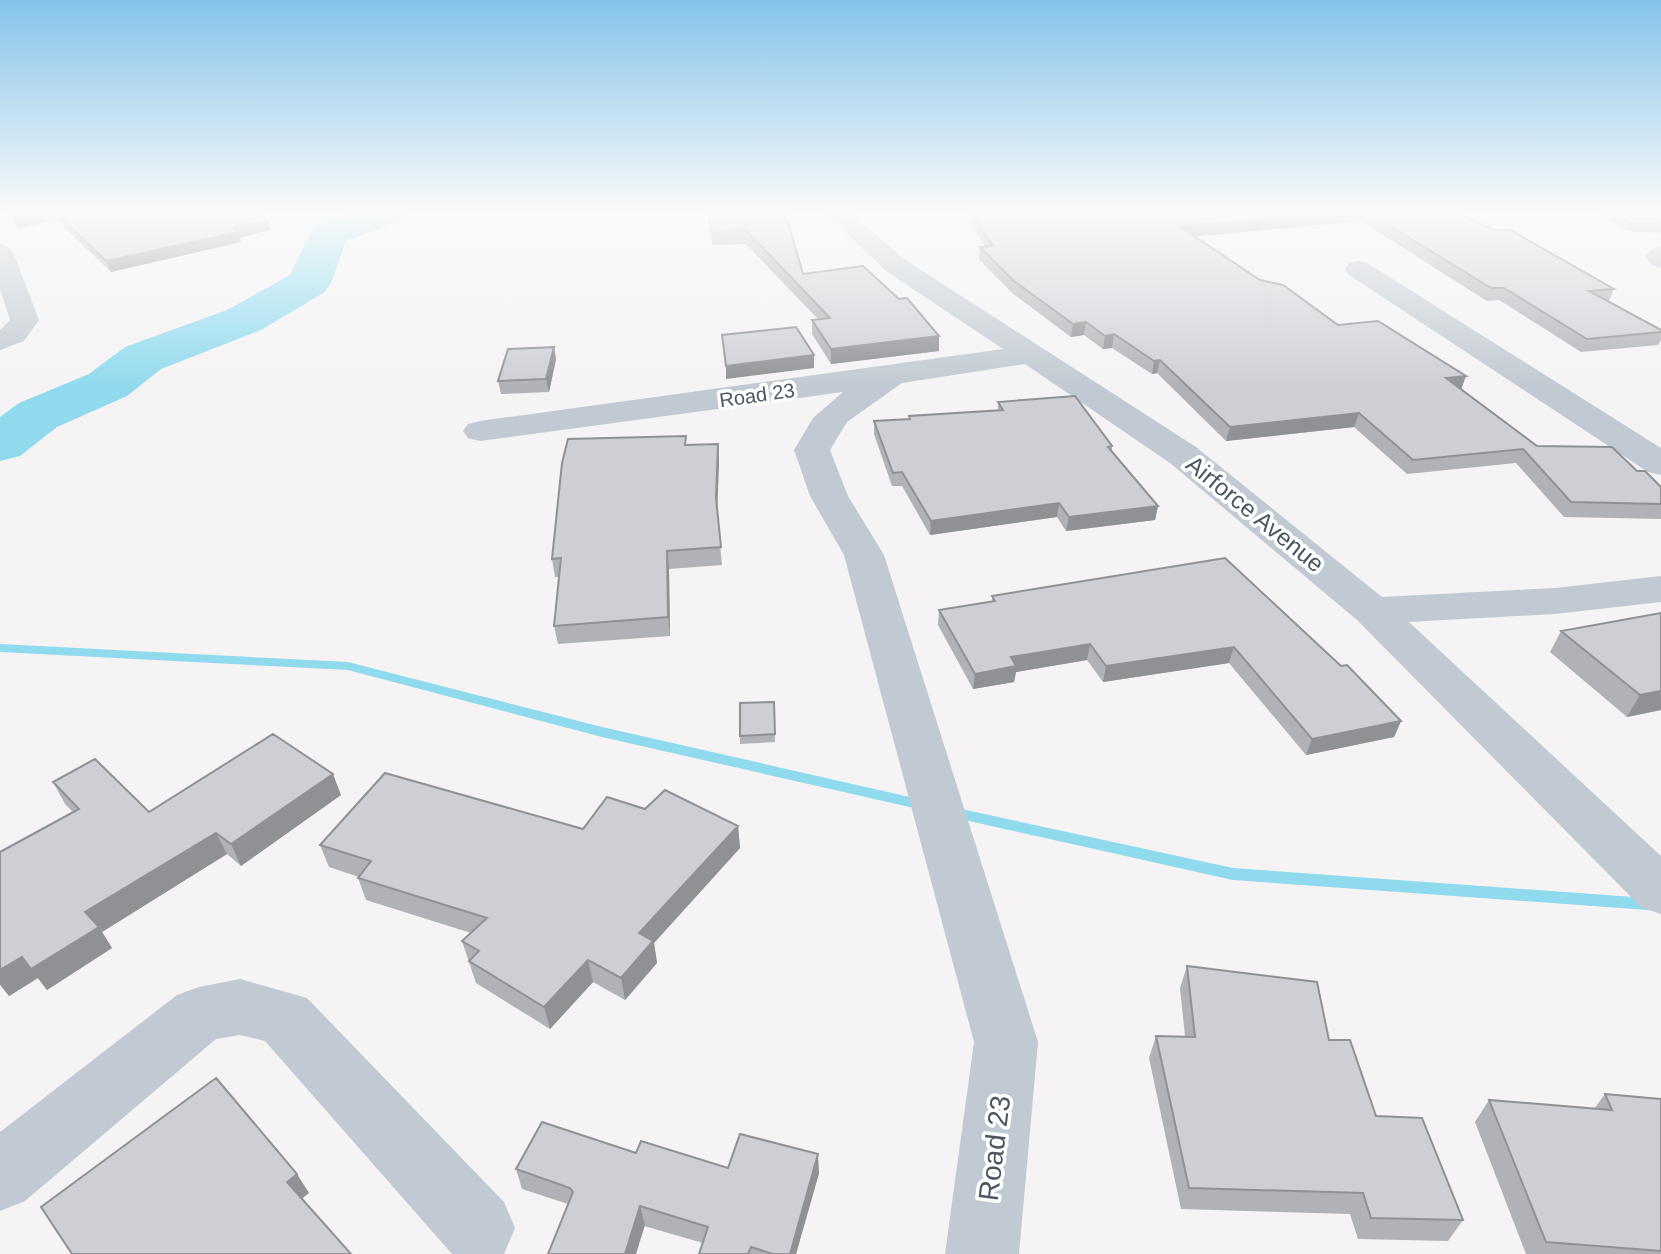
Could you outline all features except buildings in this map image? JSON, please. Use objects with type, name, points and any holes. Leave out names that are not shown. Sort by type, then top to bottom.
[{"type":"street","points":[[7,338],[25,320],[8,271]]},
{"type":"street","name":"Airforce Avenue","points":[[904,271],[1183,455],[1372,611],[1648,878]]},
{"type":"street","points":[[1360,271],[1661,464]]},
{"type":"street","name":"Road 23","points":[[480,431],[1033,354]]},
{"type":"street","name":"Road 23","points":[[893,375],[822,425],[812,450],[829,496],[864,555],[1006,1042],[982,1254]]},
{"type":"street","points":[[1372,611],[1555,601],[1661,589]]},
{"type":"street","points":[[0,1176],[199,1015],[240,1007],[285,1018],[478,1228]]},
{"type":"waterway","points":[[0,444],[38,415],[108,385],[143,358],[244,320],[309,283],[314,271]]},
{"type":"waterway","points":[[0,648],[348,666],[602,732],[923,805]]},
{"type":"waterway","points":[[952,812],[1233,874],[1661,905]]}]
